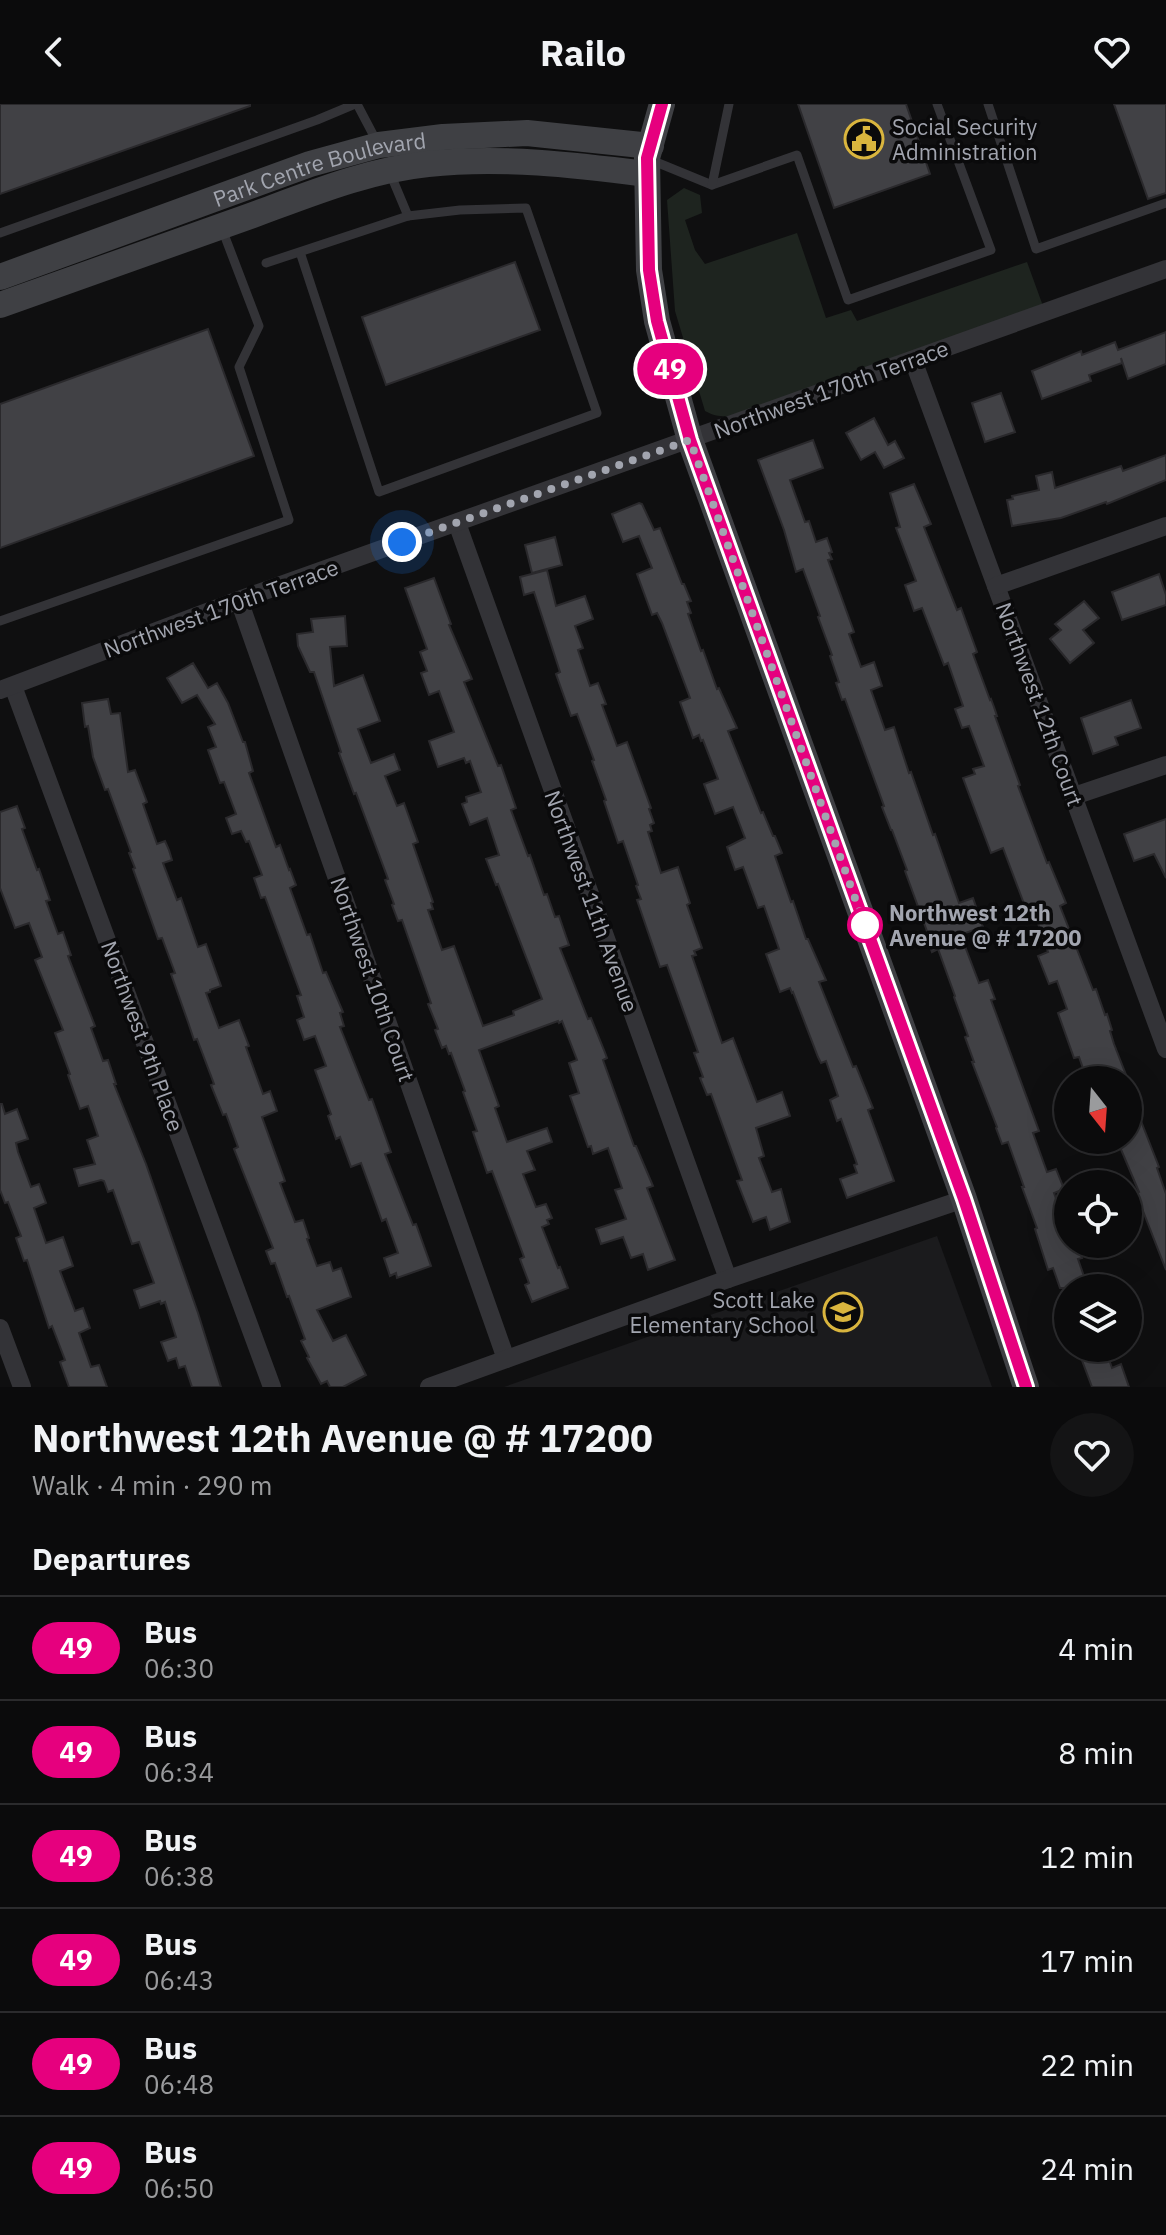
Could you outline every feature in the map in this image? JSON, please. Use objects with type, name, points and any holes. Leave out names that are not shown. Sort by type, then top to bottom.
[{"type":"street","points":[[662,104],[649,159],[649,270],[657,321],[690,440],[964,1199],[1026,1387]]},
{"type":"street","name":"Park Centre Boulevard","points":[[0,277],[310,164],[379,145],[443,137],[527,133],[649,159]]},
{"type":"street","points":[[379,145],[389,170]]},
{"type":"street","name":"Park Centre Boulevard","points":[[0,305],[330,187],[389,170],[429,163],[495,161],[564,164],[649,159]]},
{"type":"street","points":[[211,200],[221,226]]},
{"type":"street","name":"Northwest 170th Terrace","points":[[6,688],[239,600],[1166,269]]},
{"type":"street","name":"Northwest 12th Court","points":[[913,360],[1074,796],[1161,1018],[1166,1049]]},
{"type":"street","name":"Northwest 11th Avenue","points":[[457,523],[728,1279]]},
{"type":"street","points":[[996,586],[1166,526]]},
{"type":"street","name":"Northwest 10th Court","points":[[239,600],[506,1359]]},
{"type":"street","name":"Northwest 9th Place","points":[[6,688],[272,1387]]},
{"type":"street","points":[[1074,796],[1166,765]]},
{"type":"street","points":[[429,1387],[728,1279],[964,1199]]},
{"type":"street","points":[[0,1328],[22,1387]]},
{"type":"lane","points":[[0,233],[356,104],[379,145]]},
{"type":"lane","points":[[712,185],[729,104]]},
{"type":"lane","points":[[649,159],[712,185],[797,155],[848,300],[991,250],[937,104]]},
{"type":"lane","points":[[988,104],[1036,249],[1166,203]]},
{"type":"lane","points":[[389,170],[408,216]]},
{"type":"lane","points":[[266,263],[408,216],[460,210],[526,208],[597,413],[379,492],[300,252]]},
{"type":"lane","points":[[0,621],[289,520],[239,367],[259,326],[221,226]]},
{"type":"shaded area","points":[[684,188],[700,195],[702,213],[685,220],[695,250],[705,264],[797,233],[826,318],[851,310],[857,321],[1027,262],[1043,306],[733,416],[712,414],[705,411],[675,311],[667,200]]},
{"type":"shaded area","name":"Scott Lake Elementary School","points":[[937,1236],[992,1387],[504,1387]]},
{"type":"building","points":[[0,104],[250,104],[250,106],[0,194]]},
{"type":"building","name":"Social Security Administration","points":[[798,104],[906,104],[930,174],[834,208]]},
{"type":"building","points":[[1114,104],[1166,104],[1166,193],[1148,199]]},
{"type":"building","points":[[515,262],[540,330],[386,385],[362,317]]},
{"type":"building","points":[[208,329],[254,456],[0,548],[0,404]]},
{"type":"building","points":[[1166,332],[1166,364],[1128,379],[1121,358],[1122,363],[1089,375],[1091,381],[1042,399],[1032,371],[1081,351],[1082,355],[1115,342],[1118,350]]},
{"type":"building","points":[[1001,393],[1015,432],[985,442],[972,403]]},
{"type":"building","points":[[874,418],[888,445],[895,441],[904,458],[884,468],[875,452],[861,460],[846,433]]},
{"type":"building","points":[[813,440],[823,468],[790,480],[805,522],[809,521],[816,542],[827,538],[832,552],[829,553],[832,559],[828,560],[854,632],[849,634],[861,667],[874,662],[882,686],[871,690],[885,730],[894,727],[959,903],[973,898],[983,927],[965,933],[968,939],[963,941],[979,983],[988,980],[995,999],[991,1000],[1039,1131],[1033,1133],[1047,1172],[1056,1170],[1054,1258],[1082,1258],[1078,1259],[1083,1274],[1055,1274],[1053,1268],[1048,1270],[1008,1142],[1002,1144],[996,1128],[972,1062],[965,1037],[968,1036],[955,996],[938,949],[932,952],[907,870],[845,699],[842,700],[836,683],[839,682],[820,616],[803,569],[796,572],[758,460]]},
{"type":"building","points":[[1166,455],[1166,480],[1107,504],[1061,518],[1012,526],[1007,500],[1039,490],[1036,476],[1052,472],[1055,488],[1121,466],[1123,471]]},
{"type":"building","points":[[914,484],[931,524],[924,527],[957,610],[961,608],[977,652],[973,654],[994,707],[1018,786],[1066,903],[1060,906],[1093,990],[1096,989],[1107,1014],[1123,1066],[1082,1066],[1079,1057],[1074,1058],[1058,1013],[1067,1009],[1057,981],[1049,984],[1038,956],[1048,952],[1035,915],[1029,917],[1003,848],[991,853],[963,778],[975,774],[973,769],[984,766],[969,726],[962,728],[955,709],[963,706],[948,663],[944,665],[922,608],[914,611],[905,585],[916,581],[896,528],[900,527],[890,493]]},
{"type":"building","points":[[639,503],[654,530],[660,528],[691,601],[687,602],[691,613],[688,614],[701,651],[737,728],[728,731],[761,813],[782,853],[775,856],[806,939],[826,980],[819,982],[873,1108],[868,1110],[894,1181],[847,1198],[840,1179],[857,1173],[854,1165],[857,1164],[841,1119],[837,1121],[830,1100],[838,1096],[826,1061],[821,1063],[818,1057],[793,992],[790,988],[780,992],[766,954],[779,949],[764,906],[758,908],[743,867],[735,870],[727,847],[745,838],[733,807],[715,814],[704,784],[718,779],[703,740],[699,735],[693,738],[680,702],[690,698],[662,623],[657,613],[652,615],[637,574],[652,568],[639,536],[623,542],[612,514]]},
{"type":"building","points":[[555,537],[562,565],[532,573],[525,545]]},
{"type":"building","points":[[547,570],[556,606],[585,596],[593,619],[575,626],[583,648],[578,650],[590,686],[598,683],[606,704],[602,705],[617,746],[627,742],[651,808],[654,823],[650,825],[652,831],[648,832],[661,873],[678,867],[702,948],[694,951],[696,955],[692,956],[722,1043],[733,1038],[757,1102],[782,1092],[790,1116],[756,1128],[764,1156],[759,1158],[772,1192],[781,1189],[790,1222],[770,1230],[766,1217],[753,1222],[737,1181],[742,1180],[711,1094],[707,1095],[700,1078],[703,1077],[694,1053],[698,1052],[667,965],[660,967],[637,900],[641,899],[638,885],[623,841],[618,843],[594,760],[577,714],[571,716],[556,674],[560,672],[534,592],[524,595],[520,577]]},
{"type":"building","points":[[1159,574],[1166,605],[1122,620],[1112,592]]},
{"type":"building","points":[[434,578],[449,625],[472,679],[464,682],[498,766],[501,765],[516,808],[511,810],[528,856],[555,917],[559,916],[569,945],[560,948],[607,1058],[603,1060],[634,1146],[653,1186],[647,1188],[675,1260],[648,1270],[643,1254],[631,1258],[623,1237],[601,1244],[596,1229],[626,1219],[615,1190],[622,1188],[608,1148],[593,1154],[591,1146],[588,1147],[570,1096],[579,1093],[569,1063],[577,1060],[562,1021],[558,1021],[479,1050],[499,1106],[495,1108],[507,1142],[547,1128],[552,1142],[527,1151],[535,1170],[523,1174],[536,1207],[546,1204],[552,1218],[547,1220],[549,1224],[542,1227],[568,1288],[532,1302],[520,1259],[524,1257],[492,1171],[487,1173],[473,1132],[477,1131],[465,1091],[451,1053],[446,1046],[442,1048],[435,1030],[438,1029],[428,1004],[431,1003],[402,920],[398,921],[392,905],[385,880],[388,879],[339,753],[314,672],[310,672],[298,646],[297,634],[313,632],[311,619],[345,616],[347,646],[330,647],[334,686],[363,675],[380,721],[358,729],[371,763],[394,754],[400,770],[385,776],[397,806],[404,803],[418,842],[413,844],[433,902],[433,909],[428,910],[442,950],[454,946],[483,1026],[514,1015],[513,1011],[542,999],[486,859],[499,855],[487,818],[470,825],[462,804],[467,802],[466,797],[481,792],[470,761],[466,763],[464,758],[438,767],[429,741],[454,732],[439,691],[429,695],[421,673],[427,671],[420,652],[427,649],[405,588]]},
{"type":"building","points":[[1084,601],[1099,618],[1083,630],[1094,643],[1070,663],[1050,639],[1061,630],[1055,624]]},
{"type":"building","points":[[193,663],[208,688],[217,683],[245,742],[253,771],[249,773],[276,847],[280,845],[296,885],[290,888],[307,935],[310,934],[323,973],[326,972],[343,1012],[340,1013],[344,1026],[340,1027],[369,1100],[372,1099],[391,1152],[385,1154],[431,1266],[397,1278],[396,1273],[390,1276],[384,1258],[398,1253],[386,1219],[382,1221],[361,1163],[351,1167],[340,1137],[336,1139],[328,1116],[331,1114],[315,1070],[326,1066],[315,1036],[304,1040],[297,1020],[304,1017],[297,996],[301,995],[265,897],[261,898],[254,878],[262,875],[249,841],[246,842],[241,831],[232,834],[226,818],[236,814],[208,750],[216,747],[208,727],[215,724],[197,695],[182,703],[167,678]]},
{"type":"building","points":[[108,699],[111,714],[120,713],[128,772],[135,770],[157,844],[165,841],[169,850],[172,860],[163,863],[177,900],[181,898],[198,947],[206,944],[221,986],[206,993],[219,1028],[239,1020],[263,1094],[270,1091],[277,1111],[262,1117],[285,1181],[280,1183],[295,1222],[303,1220],[317,1266],[330,1262],[333,1271],[341,1268],[351,1297],[317,1310],[333,1341],[346,1335],[366,1375],[343,1387],[330,1387],[327,1381],[321,1384],[307,1358],[301,1341],[305,1339],[289,1296],[275,1263],[271,1264],[266,1251],[273,1248],[234,1149],[238,1147],[211,1085],[214,1084],[197,1039],[194,1040],[171,974],[175,973],[162,938],[158,939],[133,869],[131,852],[93,757],[82,703]]},
{"type":"building","points":[[1131,700],[1141,728],[1115,737],[1118,745],[1093,754],[1081,718]]},
{"type":"building","points":[[17,806],[25,828],[22,829],[50,900],[46,901],[58,934],[63,932],[71,955],[68,956],[95,1026],[91,1028],[103,1061],[108,1060],[114,1084],[146,1164],[221,1387],[192,1387],[185,1366],[179,1368],[176,1358],[168,1361],[161,1342],[176,1337],[165,1302],[140,1308],[134,1290],[154,1283],[139,1242],[132,1244],[113,1190],[108,1192],[101,1180],[79,1186],[74,1169],[95,1164],[87,1140],[98,1136],[88,1106],[80,1109],[68,1075],[55,1033],[63,1030],[35,960],[42,957],[29,923],[15,928],[0,888],[0,812]]},
{"type":"building","points":[[1166,819],[1166,878],[1154,854],[1134,861],[1124,834]]},
{"type":"building","points":[[0,1104],[5,1114],[17,1109],[28,1139],[16,1143],[18,1152],[31,1187],[39,1184],[46,1203],[34,1208],[46,1243],[63,1237],[73,1266],[60,1271],[75,1311],[83,1308],[90,1328],[79,1333],[91,1367],[99,1365],[107,1387],[69,1387],[60,1362],[65,1360],[52,1326],[49,1328],[27,1260],[24,1261],[16,1238],[21,1236],[0,1190]]},
{"type":"building","points":[[1142,1124],[1166,1194],[1166,1270],[1142,1208],[1142,1170],[1130,1170],[1123,1154],[1142,1154]]},
{"type":"building","points":[[1083,1362],[1110,1362],[1112,1368],[1121,1364],[1129,1387],[1092,1387]]},
{"type":"bus line","name":"49","points":[[662,104],[647,158],[649,270],[657,321],[690,440],[964,1199],[1026,1387]]},
{"type":"place","name":"Social Security Administration","points":[[864,139]]},
{"type":"place","name":"Northwest 12th Avenue @ # 17200","points":[[865,925]]},
{"type":"place","name":"Scott Lake Elementary School","points":[[843,1312]]},
{"type":"route","points":[[402,542],[690,440],[869,937],[865,925]]}]
